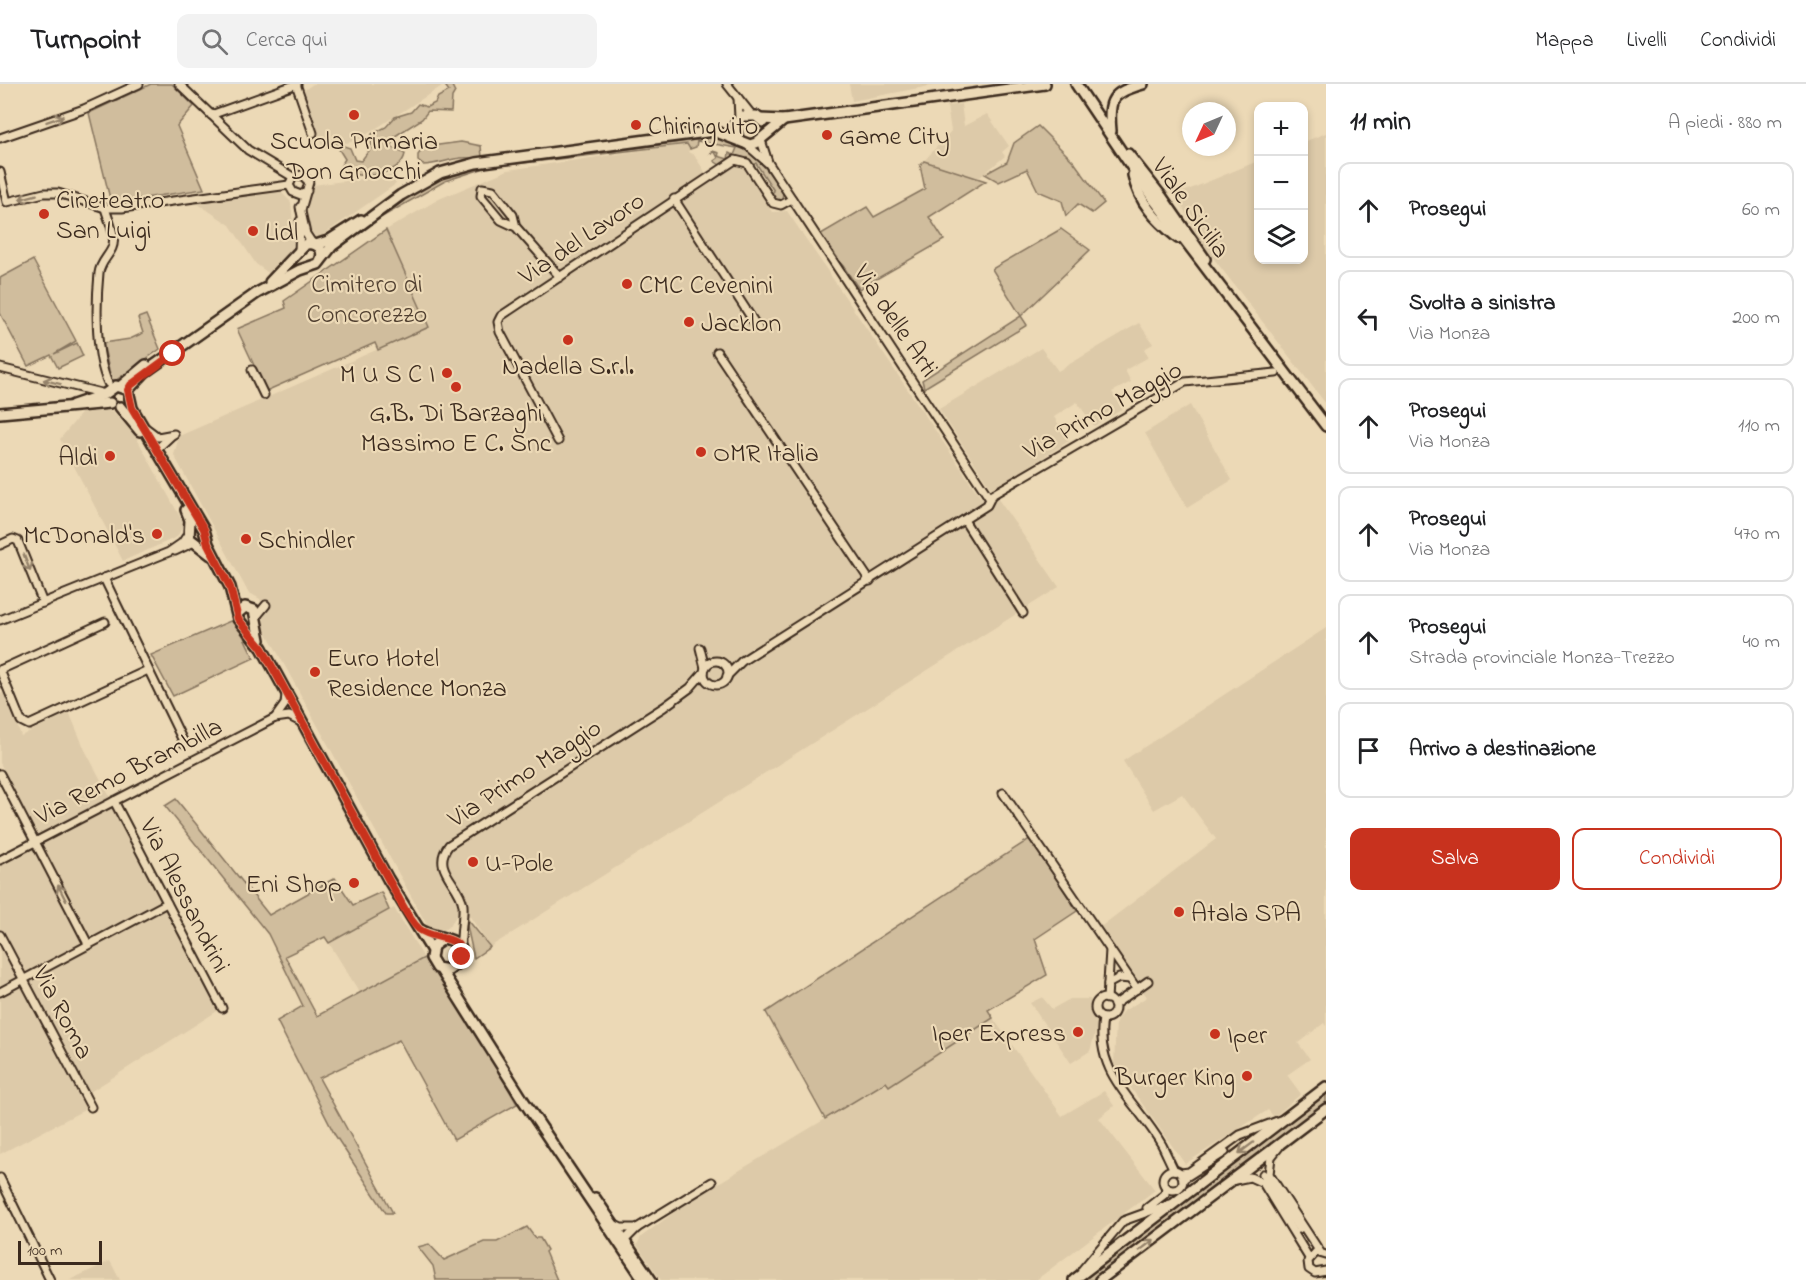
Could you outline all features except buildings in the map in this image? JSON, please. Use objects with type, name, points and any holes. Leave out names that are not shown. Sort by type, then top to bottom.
[{"type":"main road","points":[[1002,89],[1015,84]]},
{"type":"main road","points":[[257,293],[304,245],[328,241],[437,174],[459,166],[687,134],[756,116],[784,120],[1045,84]]},
{"type":"main road","name":"Viale Sicilia","points":[[1076,84],[1152,197],[1164,205],[1188,246],[1326,426]]},
{"type":"main road","points":[[1111,134],[1109,108],[1112,100],[1122,90],[1143,84]]},
{"type":"main road","points":[[756,116],[765,127],[762,138]]},
{"type":"main road","points":[[738,120],[734,130],[742,142]]},
{"type":"main road","points":[[687,134],[719,132],[742,142],[756,143],[784,120]]},
{"type":"main road","name":"Viale Sicilia","points":[[1120,147],[1138,165],[1226,294]]},
{"type":"main road","points":[[1132,169],[1138,192],[1149,211],[1188,246]]},
{"type":"main road","points":[[1152,197],[1164,205],[1157,215],[1149,211],[1147,203],[1152,197]]},
{"type":"main road","points":[[73,405],[107,389],[124,388],[257,293],[316,264],[332,246],[395,200]]},
{"type":"main road","points":[[314,244],[322,252],[316,264]]},
{"type":"main road","points":[[299,252],[301,262],[316,264]]},
{"type":"main road","points":[[124,388],[204,532],[230,587],[238,619],[262,648],[388,879],[431,950],[432,962],[441,970],[522,1100],[611,1225],[644,1280]]},
{"type":"main road","points":[[107,389],[110,403]]},
{"type":"main road","points":[[120,407],[129,400]]},
{"type":"main road","points":[[0,413],[110,403],[120,407],[152,448],[189,515],[192,537],[215,559]]},
{"type":"main road","points":[[192,537],[198,525],[204,532]]},
{"type":"main road","points":[[192,537],[201,541],[204,532]]},
{"type":"main road","points":[[230,587],[249,607],[256,619],[262,648]]},
{"type":"main road","points":[[238,613],[249,607]]},
{"type":"main road","points":[[243,624],[250,624],[256,619]]},
{"type":"main road","points":[[417,927],[429,935],[455,941],[461,948],[462,957],[458,965],[456,985],[467,1012]]},
{"type":"main road","points":[[431,950],[435,943],[445,938]]},
{"type":"main road","points":[[441,970],[451,970],[458,965]]},
{"type":"main road","points":[[1075,1279],[1326,1087]]},
{"type":"main road","points":[[1100,1280],[1326,1109]]},
{"type":"main road","points":[[611,1225],[625,1240],[651,1280]]},
{"type":"street","points":[[0,138],[84,109],[139,84]]},
{"type":"street","points":[[178,84],[250,152],[293,177],[302,175],[308,179],[309,185],[301,211],[299,252]]},
{"type":"street","points":[[211,115],[296,84],[313,133]]},
{"type":"street","points":[[727,84],[756,116]]},
{"type":"street","points":[[738,98],[738,120]]},
{"type":"street","name":"Via delle Arti","points":[[762,138],[769,164]]},
{"type":"street","name":"Via delle Arti","points":[[742,142],[769,164],[990,498]]},
{"type":"street","name":"Via del Lavoro","points":[[558,441],[498,325],[504,314],[724,166],[740,160],[750,167],[772,203],[781,204],[792,199]]},
{"type":"street","points":[[0,172],[7,202],[58,193],[105,208],[289,185]]},
{"type":"street","points":[[289,185],[293,177]]},
{"type":"street","points":[[289,185],[301,211],[306,234],[314,244]]},
{"type":"street","points":[[516,227],[513,214],[493,190],[482,188],[481,196],[499,218],[516,227],[560,277]]},
{"type":"street","points":[[295,194],[307,191]]},
{"type":"street","points":[[674,199],[758,328]]},
{"type":"street","points":[[0,368],[107,389],[99,344],[99,272],[113,246],[114,239],[105,208]]},
{"type":"street","points":[[717,352],[870,580]]},
{"type":"street","points":[[252,370],[264,395]]},
{"type":"street","name":"Via Primo Maggio","points":[[690,688],[722,683],[742,660],[987,505],[990,498],[1185,382],[1276,373]]},
{"type":"street","points":[[144,427],[158,437],[174,434],[157,449]]},
{"type":"street","points":[[964,520],[1023,613]]},
{"type":"street","points":[[0,620],[169,552],[192,537]]},
{"type":"street","points":[[0,545],[13,539],[18,541],[43,603]]},
{"type":"street","points":[[104,578],[184,743]]},
{"type":"street","points":[[105,622],[0,670],[24,724],[29,725],[148,670]]},
{"type":"street","points":[[711,684],[706,679],[700,648],[727,670],[727,676]]},
{"type":"street","name":"Via Primo Maggio","points":[[461,948],[462,902],[443,864],[444,853],[449,845],[690,688],[704,670],[718,661],[742,660]]},
{"type":"street","points":[[275,718],[285,704],[286,691]]},
{"type":"street","points":[[275,718],[289,716],[303,723]]},
{"type":"street","name":"Via Remo Brambilla","points":[[0,860],[275,718]]},
{"type":"street","points":[[0,774],[88,944]]},
{"type":"street","points":[[1004,793],[1137,989]]},
{"type":"street","name":"Via Alessandrini","points":[[114,801],[222,1008]]},
{"type":"street","points":[[0,992],[167,903]]},
{"type":"street","points":[[445,938],[460,921]]},
{"type":"street","name":"Via Roma","points":[[0,935],[91,1107]]},
{"type":"street","points":[[1107,999],[1110,950]]},
{"type":"street","points":[[1108,984],[1119,978],[1130,979]]},
{"type":"street","points":[[1103,1018],[1113,1014],[1114,1005],[1148,981]]},
{"type":"street","points":[[1107,999],[1114,1005]]},
{"type":"street","points":[[1103,1018],[1097,1014],[1096,1006],[1101,1000],[1107,999]]},
{"type":"street","points":[[1103,1018],[1103,1054],[1108,1070],[1179,1174],[1181,1185],[1176,1189],[1166,1187]]},
{"type":"street","points":[[1166,1173],[1189,1172],[1240,1135],[1285,1118]]},
{"type":"street","points":[[1281,1144],[1271,1157],[1269,1174],[1317,1254]]},
{"type":"street","points":[[1179,1174],[1225,1152]]},
{"type":"street","points":[[1075,1279],[1115,1228],[1144,1211],[1165,1194],[1167,1157]]},
{"type":"street","points":[[1263,1174],[1317,1254]]},
{"type":"street","points":[[1232,1181],[1250,1177],[1263,1183],[1317,1254]]},
{"type":"street","points":[[0,1178],[50,1280]]},
{"type":"street","points":[[625,1240],[637,1228],[712,1182]]},
{"type":"street","points":[[1144,1211],[1176,1202]]},
{"type":"street","points":[[611,1225],[621,1228],[637,1228]]},
{"type":"street","points":[[1317,1254],[1309,1269],[1315,1273],[1325,1274]]},
{"type":"shaded area","name":"Scuola Primaria Don Gnocchi","points":[[313,84],[442,84],[442,86],[358,140],[323,149],[303,91]]},
{"type":"shaded area","points":[[849,84],[940,84],[852,101]]},
{"type":"shaded area","points":[[961,104],[964,126],[987,114],[1009,146],[1002,152],[1005,156],[978,179],[924,161],[951,131],[947,106]]},
{"type":"shaded area","points":[[1326,133],[1326,404],[1201,242],[1176,195],[1254,163],[1254,264],[1308,264],[1308,140]]},
{"type":"shaded area","points":[[687,144],[690,149],[688,152],[694,155],[711,181],[733,165],[743,167],[772,212],[787,211],[981,498],[998,499],[1059,587],[490,947],[469,915],[458,913],[449,927],[443,930],[428,927],[263,626],[265,613],[260,599],[248,592],[174,455],[179,436],[429,327],[386,230],[439,199],[508,170]]},
{"type":"shaded area","points":[[391,175],[396,184],[317,239],[310,230],[306,205],[313,185]]},
{"type":"shaded area","points":[[279,190],[291,202],[294,237],[291,255],[271,275],[256,264],[230,225],[195,202]]},
{"type":"shaded area","points":[[1139,323],[1153,344],[1144,349],[1149,357],[1125,370],[1131,382],[1112,392],[1123,409],[1094,426],[1077,402],[1054,417],[1069,441],[992,490],[939,409],[1041,348],[1058,371]]},
{"type":"shaded area","points":[[1190,405],[1232,480],[1187,508],[1145,433]]},
{"type":"shaded area","points":[[84,410],[112,411],[135,435],[184,524],[177,537],[123,561],[60,439]]},
{"type":"shaded area","points":[[1326,628],[1326,1026],[1324,1023],[1298,1043],[1310,1059],[1287,1075],[1301,1094],[1274,1117],[1268,1110],[1185,1164],[1114,1064],[1116,1022],[1122,1012],[1147,997],[1099,928],[1216,839],[1182,794],[1154,810],[1123,761]]},
{"type":"shaded area","points":[[6,692],[21,736],[69,712],[85,750],[222,1008],[82,1097],[88,1108],[0,1154],[0,866],[43,844],[0,763],[0,694]]},
{"type":"shaded area","points":[[394,908],[424,958],[360,993],[329,943]]},
{"type":"shaded area","points":[[1042,997],[1052,1009],[1070,999],[1090,999],[1097,1027],[1090,1051],[1071,1063],[1030,1003]]},
{"type":"shaded area","points":[[993,1018],[1062,1116],[1104,1091],[1114,1106],[1099,1118],[1155,1190],[1036,1280],[661,1280],[637,1245],[641,1237],[692,1199],[887,1082],[890,1086]]},
{"type":"shaded area","points":[[110,1261],[120,1280],[70,1280]]},
{"type":"green space","points":[[151,84],[172,84],[194,106],[177,126],[204,189],[111,203],[89,113]]},
{"type":"green space","points":[[444,84],[451,84],[455,92],[452,97],[451,112],[428,111],[422,119],[392,138],[392,147],[405,154],[398,166],[384,173],[367,175],[352,174],[340,167],[345,159],[335,143],[350,148],[355,160],[361,161],[371,148],[372,134],[386,127],[395,117],[411,112],[418,104],[427,107],[435,103],[438,97],[449,91]]},
{"type":"green space","points":[[1038,126],[1074,162],[1104,203],[1092,213],[1078,204],[1066,216],[1062,201],[1038,191],[1027,169],[999,182],[985,174],[1007,162],[1014,143]]},
{"type":"green space","points":[[718,137],[740,146],[756,158],[783,192],[782,200],[774,199],[771,194],[774,191],[756,163],[753,165],[745,158],[737,157],[720,165],[714,161],[718,158],[715,152],[711,153],[713,151],[719,153],[718,156],[728,159],[729,153],[734,155],[737,148],[697,141],[696,147],[690,149],[687,144],[507,165]]},
{"type":"green space","points":[[461,142],[481,146],[482,157],[423,165],[418,161],[418,155],[424,147]]},
{"type":"green space","points":[[924,161],[986,181],[929,217],[944,240],[859,289],[821,234],[867,207],[874,217],[925,189],[920,165]]},
{"type":"green space","points":[[494,165],[445,181],[373,222],[429,184],[475,168]]},
{"type":"green space","points":[[1061,229],[1090,250],[1021,316],[992,269]]},
{"type":"green space","name":"Cimitero di Concorezzo","points":[[386,230],[429,327],[378,350],[375,343],[266,391],[237,329],[286,308],[284,301]]},
{"type":"green space","points":[[33,260],[76,341],[54,354],[77,343],[83,356],[58,368],[51,355],[28,366],[0,313],[0,278]]},
{"type":"green space","points":[[146,315],[160,349],[112,383],[103,343],[130,339],[143,333],[138,318]]},
{"type":"green space","points":[[1021,316],[1027,325],[924,388],[922,380]]},
{"type":"green space","points":[[235,619],[254,658],[173,696],[151,655]]},
{"type":"green space","points":[[176,799],[269,915],[335,878],[353,905],[381,892],[389,910],[329,943],[325,937],[285,956],[317,1016],[424,958],[430,967],[447,981],[517,1104],[454,1140],[399,1040],[319,1078],[393,1213],[386,1213],[335,1135],[277,1021],[303,1006],[268,934],[165,806]]},
{"type":"green space","points":[[1031,838],[1077,911],[1035,939],[1047,975],[988,1010],[993,1018],[889,1086],[886,1082],[825,1119],[766,1012]]},
{"type":"green space","points":[[468,920],[490,947],[474,958],[467,926]]},
{"type":"green space","points":[[1326,1094],[1326,1102],[1094,1280],[1080,1280]]},
{"type":"green space","points":[[527,1227],[535,1238],[540,1238],[547,1250],[545,1252],[557,1280],[436,1280],[433,1266],[418,1247],[429,1244],[444,1260],[484,1242],[497,1242]]},
{"type":"tunnel","points":[[1225,1152],[1241,1154],[1263,1174]]},
{"type":"place","name":"Scuola Primaria Don Gnocchi","points":[[354,115]]},
{"type":"place","name":"Chiringuito","points":[[636,125]]},
{"type":"place","name":"Game City","points":[[827,135]]},
{"type":"place","name":"Cineteatro San Luigi","points":[[44,214]]},
{"type":"place","name":"Lidl","points":[[253,231]]},
{"type":"place","name":"CMC Cevenini","points":[[627,284]]},
{"type":"place","name":"Jacklon","points":[[689,322]]},
{"type":"place","name":"Nadella S.r.l.","points":[[568,340]]},
{"type":"place","name":"M U S C I","points":[[447,373]]},
{"type":"place","name":"G.B. Di Barzaghi Massimo E C. Snc","points":[[456,387]]},
{"type":"place","name":"OMR Italia","points":[[701,452]]},
{"type":"place","name":"Aldi","points":[[110,456]]},
{"type":"place","name":"McDonald's","points":[[157,534]]},
{"type":"place","name":"Schindler","points":[[246,539]]},
{"type":"place","name":"Euro Hotel Residence Monza","points":[[315,672]]},
{"type":"place","name":"U-Pole","points":[[473,862]]},
{"type":"place","name":"Eni Shop","points":[[354,883]]},
{"type":"place","name":"Atala SPA","points":[[1179,912]]},
{"type":"place","name":"Iper Express","points":[[1078,1032]]},
{"type":"place","name":"Iper","points":[[1215,1034]]},
{"type":"place","name":"Burger King","points":[[1247,1076]]},
{"type":"route","points":[[173,354],[145,372],[131,385],[128,390],[132,408],[204,529],[208,544],[230,587],[238,619],[262,648],[412,921],[426,934],[458,943],[462,957]]}]
